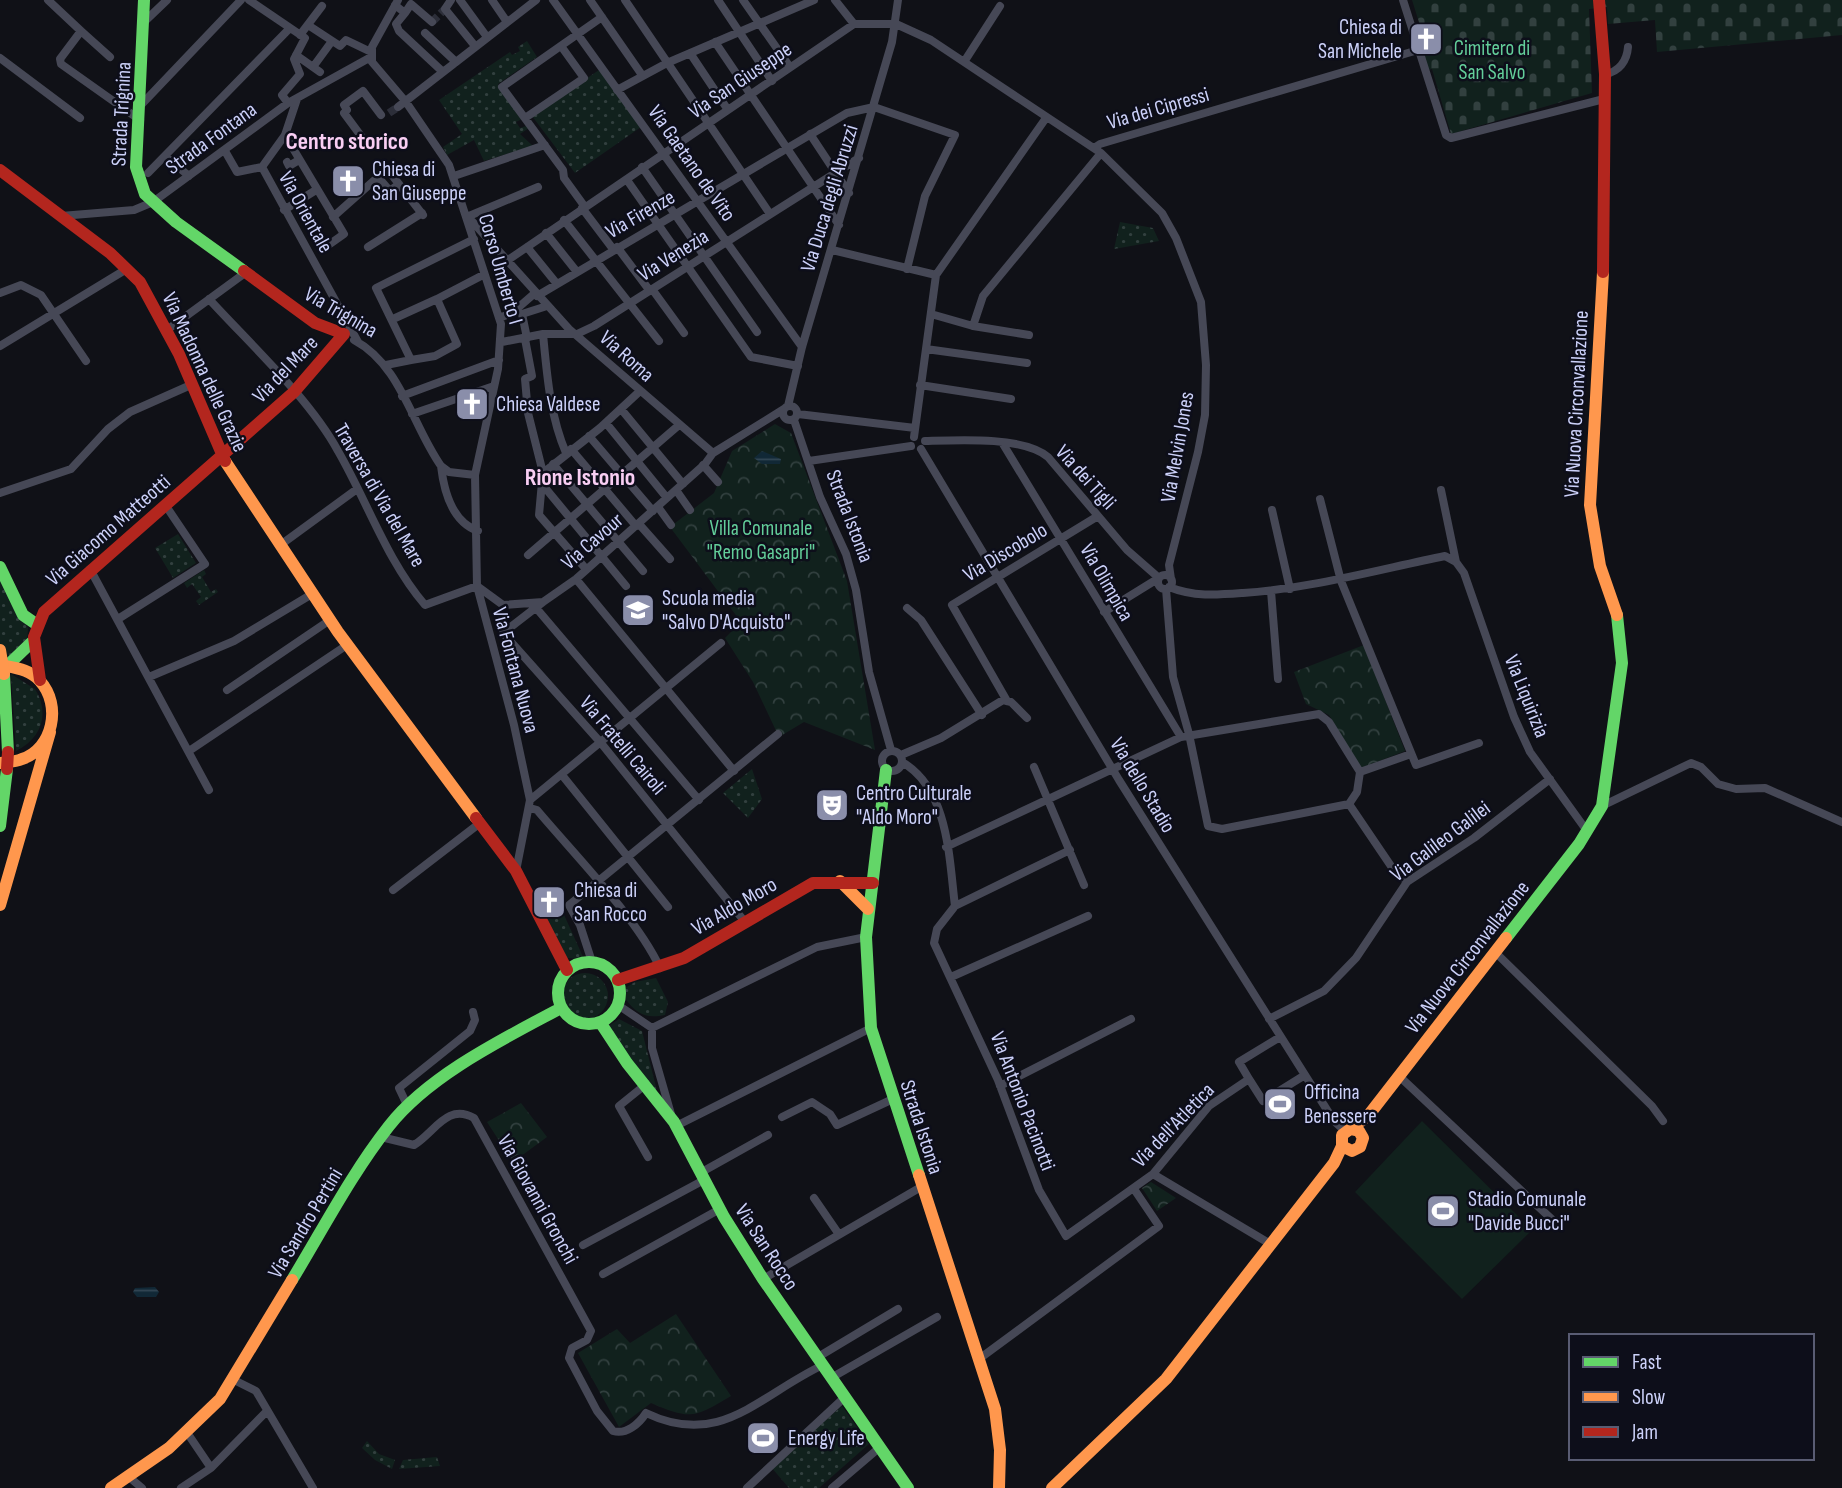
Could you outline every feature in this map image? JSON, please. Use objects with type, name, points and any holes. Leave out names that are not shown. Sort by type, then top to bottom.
[{"type":"street","points":[[48,0],[110,57]]},
{"type":"street","name":"Strada Trignina","points":[[144,0],[138,177],[145,194],[153,202]]},
{"type":"street","points":[[144,22],[167,0]]},
{"type":"street","points":[[141,105],[241,0]]},
{"type":"street","points":[[249,0],[305,38],[294,59],[300,74],[282,95],[288,103]]},
{"type":"street","points":[[451,0],[445,9],[475,46]]},
{"type":"street","points":[[460,0],[486,37]]},
{"type":"street","points":[[492,0],[507,22]]},
{"type":"street","points":[[520,0],[526,8]]},
{"type":"street","points":[[402,104],[536,0]]},
{"type":"street","name":"Via Gaetano de Vito","points":[[553,0],[802,347]]},
{"type":"street","points":[[590,0],[642,75]]},
{"type":"street","points":[[625,0],[770,214]]},
{"type":"street","points":[[718,0],[772,81]]},
{"type":"street","points":[[743,0],[790,67]]},
{"type":"street","points":[[617,89],[715,41],[814,0]]},
{"type":"street","points":[[835,0],[854,23],[896,24]]},
{"type":"street","name":"Via Duca degli Abruzzi","points":[[786,407],[874,107],[896,24],[898,0]]},
{"type":"street","points":[[1403,0],[1446,135],[1451,138],[1604,99]]},
{"type":"street","name":"Via Nuova Circonvallazione","points":[[1052,1488],[1166,1379],[1334,1163],[1345,1136],[1376,1106],[1587,831],[1602,806],[1607,787],[1622,663],[1616,610],[1600,566],[1590,505],[1596,435],[1604,244],[1605,74],[1599,0]]},
{"type":"street","points":[[308,25],[340,46],[346,40],[371,54],[397,2],[405,13]]},
{"type":"street","points":[[432,22],[411,4],[396,24],[399,31],[443,72]]},
{"type":"street","points":[[300,35],[322,6]]},
{"type":"street","points":[[964,62],[1000,6]]},
{"type":"street","points":[[602,17],[502,87],[545,145],[583,207],[684,333]]},
{"type":"street","name":"Via San Giuseppe","points":[[508,260],[854,23]]},
{"type":"street","name":"Via dei Cipressi","points":[[896,24],[931,40],[1097,151],[1100,144],[1418,50]]},
{"type":"street","points":[[148,173],[290,28]]},
{"type":"street","points":[[81,31],[60,58],[61,64],[140,120]]},
{"type":"street","points":[[425,33],[456,62]]},
{"type":"street","points":[[296,55],[316,70],[332,41]]},
{"type":"street","points":[[715,41],[839,225]]},
{"type":"street","points":[[525,118],[584,78],[561,46]]},
{"type":"street","points":[[1605,74],[1618,69],[1628,56],[1628,47]]},
{"type":"street","points":[[690,53],[728,110]]},
{"type":"street","name":"Strada Fontana","points":[[61,216],[134,210],[153,202],[288,103],[371,54]]},
{"type":"street","name":"Corso Umberto I","points":[[371,54],[372,62],[454,176],[468,216],[483,275],[499,318],[502,342],[475,475]]},
{"type":"street","points":[[0,58],[80,118]]},
{"type":"street","points":[[364,140],[344,113],[347,110],[344,105],[363,91],[381,115]]},
{"type":"street","name":"Via Orientale","points":[[297,98],[285,135],[261,167],[358,342]]},
{"type":"street","points":[[874,107],[956,135],[925,196],[907,269]]},
{"type":"street","name":"Via Firenze","points":[[520,311],[536,295],[787,147],[847,113],[874,107]]},
{"type":"street","points":[[913,437],[936,275],[1046,118]]},
{"type":"street","points":[[810,134],[849,193]]},
{"type":"street","points":[[285,135],[344,234],[327,246]]},
{"type":"street","points":[[454,176],[545,145]]},
{"type":"street","points":[[225,150],[237,172],[261,167]]},
{"type":"street","points":[[973,326],[983,296],[1097,151]]},
{"type":"street","name":"Via Melvin Jones","points":[[1097,151],[1162,213],[1177,238],[1201,302],[1206,365],[1205,415],[1169,565],[1168,585]]},
{"type":"street","points":[[164,156],[189,176]]},
{"type":"street","name":"Via Venezia","points":[[576,334],[689,267],[859,158]]},
{"type":"street","points":[[287,162],[289,166],[299,160]]},
{"type":"street","points":[[642,167],[757,332]]},
{"type":"street","name":"Via Madonna delle Grazie","points":[[0,170],[110,253],[140,282],[167,330],[221,456],[330,620],[516,871],[567,970]]},
{"type":"street","points":[[368,247],[423,214],[388,170]]},
{"type":"street","points":[[333,217],[378,177],[390,191],[399,184]]},
{"type":"street","points":[[627,180],[751,357],[798,366]]},
{"type":"street","points":[[468,216],[538,187]]},
{"type":"street","points":[[284,209],[316,190]]},
{"type":"street","name":"Via Trignina","points":[[153,202],[315,323],[344,334],[371,349],[386,365],[441,466],[443,486],[455,512],[469,528],[478,531]]},
{"type":"street","name":"Via Roma","points":[[468,216],[547,306],[678,425],[713,453]]},
{"type":"street","points":[[564,220],[659,341]]},
{"type":"street","points":[[546,233],[577,272]]},
{"type":"street","points":[[411,360],[376,288],[474,239]]},
{"type":"street","points":[[527,247],[557,284]]},
{"type":"street","points":[[832,250],[936,275]]},
{"type":"street","points":[[316,267],[314,255],[318,252]]},
{"type":"street","points":[[0,346],[125,270]]},
{"type":"street","points":[[167,330],[245,273]]},
{"type":"street","points":[[393,320],[483,275]]},
{"type":"street","points":[[0,293],[13,286],[32,288],[55,313],[86,361]]},
{"type":"street","name":"Traversa di Via del Mare","points":[[209,299],[294,392],[337,449],[382,537],[425,605],[477,586]]},
{"type":"street","points":[[386,365],[435,356],[457,344],[437,299]]},
{"type":"street","points":[[499,318],[547,306]]},
{"type":"street","points":[[520,311],[532,376],[525,379],[528,413],[542,472],[539,515],[586,569]]},
{"type":"street","points":[[930,314],[973,326],[1029,335]]},
{"type":"street","name":"Via del Mare","points":[[221,456],[294,392],[344,334]]},
{"type":"street","points":[[502,342],[543,334],[576,334]]},
{"type":"street","points":[[543,334],[558,435],[569,451],[670,559]]},
{"type":"street","points":[[926,349],[1027,363]]},
{"type":"street","points":[[402,396],[499,360]]},
{"type":"street","points":[[0,494],[71,469],[108,429],[130,412],[192,384]]},
{"type":"street","points":[[920,385],[1011,399]]},
{"type":"street","points":[[412,414],[494,386]]},
{"type":"street","points":[[542,472],[606,423],[640,391]]},
{"type":"street","points":[[786,407],[785,419],[796,417],[913,437],[923,445]]},
{"type":"street","points":[[713,453],[786,407],[795,407],[796,417]]},
{"type":"street","points":[[621,409],[653,447],[680,487],[690,510]]},
{"type":"street","name":"Strada Istonia","points":[[796,417],[820,497],[846,554],[856,590],[869,672],[891,750]]},
{"type":"street","points":[[606,423],[667,498]]},
{"type":"street","points":[[528,555],[678,425]]},
{"type":"street","points":[[589,436],[621,475],[671,525]]},
{"type":"street","points":[[809,461],[920,436],[923,445]]},
{"type":"street","name":"Via dei Tigli","points":[[923,445],[966,439],[1041,452],[1128,550],[1160,577]]},
{"type":"street","name":"Via Olimpica","points":[[1003,444],[1104,612],[1185,736]]},
{"type":"street","name":"Via dello Stadio","points":[[923,445],[1113,770],[1345,1136]]},
{"type":"street","name":"Via Cavour","points":[[540,605],[576,579],[638,525],[703,466],[713,453]]},
{"type":"street","name":"Via Giacomo Matteotti","points":[[36,624],[44,612],[90,569],[221,456]]},
{"type":"street","points":[[553,464],[643,572]]},
{"type":"street","points":[[441,466],[449,472],[475,475]]},
{"type":"street","points":[[703,466],[718,482]]},
{"type":"street","name":"Via Fontana Nuova","points":[[475,475],[477,586],[514,725],[530,804],[516,871]]},
{"type":"street","points":[[542,484],[626,586]]},
{"type":"street","points":[[279,546],[357,489]]},
{"type":"street","name":"Via Liquirizia","points":[[1441,490],[1456,562],[1464,573],[1514,717],[1531,752],[1587,831]]},
{"type":"street","points":[[1320,499],[1341,581],[1416,765],[1479,743]]},
{"type":"street","points":[[118,619],[205,564],[166,506]]},
{"type":"street","points":[[1272,510],[1290,589]]},
{"type":"street","name":"Via Discobolo","points":[[1007,701],[952,605],[1098,516]]},
{"type":"street","points":[[1169,565],[1158,584],[1203,596],[1290,589],[1341,581],[1445,556],[1456,562]]},
{"type":"street","points":[[0,567],[23,615],[36,624],[33,641],[40,680],[53,704],[50,732],[0,905]]},
{"type":"street","points":[[90,569],[209,789]]},
{"type":"street","points":[[1104,612],[1160,577]]},
{"type":"street","points":[[576,579],[734,771]]},
{"type":"street","points":[[946,847],[1185,736],[1319,714],[1329,722],[1360,772],[1357,792],[1349,804],[1222,829],[1208,826],[1185,736],[1173,677],[1165,598],[1168,585]]},
{"type":"street","points":[[477,586],[503,605],[540,605],[699,800]]},
{"type":"street","points":[[1271,591],[1278,679]]},
{"type":"street","points":[[149,677],[234,640],[312,594]]},
{"type":"street","name":"Via Fratelli Cairoli","points":[[540,605],[503,633],[601,743],[745,922]]},
{"type":"street","points":[[907,608],[921,620],[982,715]]},
{"type":"street","points":[[227,690],[330,620]]},
{"type":"street","points":[[4,668],[33,641]]},
{"type":"street","points":[[660,968],[652,950],[530,804],[721,643]]},
{"type":"street","points":[[189,751],[348,645]]},
{"type":"street","points":[[0,650],[4,668],[5,761],[0,826]]},
{"type":"street","points":[[4,668],[25,669],[40,680]]},
{"type":"street","points":[[1027,718],[1007,701],[902,759],[895,771],[886,770],[882,758],[891,750],[902,759],[922,779],[936,800],[955,906],[1070,850]]},
{"type":"street","points":[[5,761],[16,761],[33,754],[50,732]]},
{"type":"street","points":[[592,961],[580,925],[569,905],[778,734]]},
{"type":"street","points":[[1360,772],[1411,754]]},
{"type":"street","points":[[1602,806],[1691,763],[1701,767],[1718,784],[1736,789],[1765,789],[1842,822]]},
{"type":"street","points":[[1034,766],[1084,885]]},
{"type":"street","name":"Strada Istonia","points":[[886,770],[880,795],[866,937],[871,1028],[995,1409],[1000,1450],[999,1488]]},
{"type":"street","points":[[562,775],[668,907]]},
{"type":"street","name":"Via Galileo Galilei","points":[[1269,1019],[1324,991],[1356,958],[1407,882],[1474,838],[1550,779]]},
{"type":"street","points":[[1349,804],[1392,869],[1407,882]]},
{"type":"street","points":[[393,890],[480,823]]},
{"type":"street","points":[[840,881],[868,909]]},
{"type":"street","name":"Via Aldo Moro","points":[[618,980],[660,968],[813,883],[873,883]]},
{"type":"street","name":"Via Antonio Pacinotti","points":[[955,906],[933,936],[1000,1086],[1039,1189],[1066,1236]]},
{"type":"street","points":[[951,977],[1087,916]]},
{"type":"street","points":[[652,1028],[817,947],[866,937]]},
{"type":"street","points":[[1495,953],[1652,1106],[1663,1121]]},
{"type":"street","points":[[592,961],[607,967],[618,980],[618,1005],[600,1022],[582,1024],[574,1021],[561,1008],[557,988],[567,970],[583,962],[592,961]]},
{"type":"street","points":[[618,1005],[652,1028]]},
{"type":"street","name":"Via Sandro Pertini","points":[[111,1488],[131,1483],[188,1434],[220,1399],[381,1138],[408,1107],[429,1087],[466,1063],[561,1008]]},
{"type":"street","points":[[408,1107],[399,1088],[470,1031],[475,1020],[473,1013]]},
{"type":"street","points":[[1000,1086],[1131,1019]]},
{"type":"street","name":"Via San Rocco","points":[[600,1022],[675,1124],[720,1209],[763,1279],[908,1488]]},
{"type":"street","points":[[652,1028],[652,1048],[675,1124],[871,1028]]},
{"type":"street","points":[[1280,1037],[1239,1062],[1263,1101],[1305,1075]]},
{"type":"street","points":[[1399,1076],[1559,1226]]},
{"type":"street","name":"Via dell'Atletica","points":[[1066,1236],[1153,1174],[1209,1105],[1249,1079]]},
{"type":"street","points":[[645,1086],[618,1106],[648,1157]]},
{"type":"street","points":[[782,1117],[812,1102],[830,1114],[837,1125],[893,1098]]},
{"type":"street","name":"Via Nuova Circonvallazione","points":[[1345,1136],[1359,1131],[1363,1142],[1376,1106]]},
{"type":"street","name":"Via Giovanni Gronchi","points":[[381,1138],[414,1144],[452,1113],[463,1112],[474,1118],[591,1331],[587,1340],[569,1352],[582,1385],[613,1431],[626,1430],[646,1413],[668,1424],[708,1426],[734,1416],[821,1361]]},
{"type":"street","points":[[583,1245],[768,1135]]},
{"type":"street","points":[[1153,1174],[1272,1245]]},
{"type":"street","points":[[763,1279],[922,1186]]},
{"type":"street","points":[[979,1359],[1159,1226],[1134,1189]]},
{"type":"street","points":[[814,1198],[838,1233]]},
{"type":"street","points":[[603,1274],[720,1209]]},
{"type":"street","points":[[821,1361],[898,1309]]},
{"type":"street","points":[[831,1378],[937,1317]]},
{"type":"street","points":[[232,1379],[256,1391],[313,1488]]},
{"type":"street","points":[[747,1488],[845,1397]]},
{"type":"street","points":[[181,1488],[211,1468],[267,1411]]},
{"type":"street","points":[[188,1434],[211,1468]]},
{"type":"street","points":[[832,1488],[879,1448]]},
{"type":"street","points":[[131,1483],[142,1488]]},
{"type":"green space","name":"Cimitero di San Salvo","points":[[1412,0],[1842,0],[1842,35],[1657,52],[1655,20],[1608,24],[1607,7],[1589,9],[1592,93],[1451,134],[1432,69],[1425,71],[1416,38],[1423,35]]},
{"type":"green space","points":[[527,41],[537,57],[498,84],[522,119],[516,122],[520,128],[529,128],[520,134],[533,146],[484,161],[474,140],[447,155],[443,147],[462,134],[439,100],[510,52],[512,55],[520,51],[518,47]]},
{"type":"green space","points":[[599,70],[641,127],[575,173],[532,116]]},
{"type":"green space","points":[[1120,222],[1153,228],[1159,241],[1114,249]]},
{"type":"green space","name":"Villa Comunale \"Remo Gasapri\"","points":[[775,424],[791,433],[847,581],[875,750],[804,722],[779,737],[753,682],[725,638],[741,622],[670,527],[714,493],[732,451]]},
{"type":"green space","points":[[178,534],[196,563],[173,578],[155,548]]},
{"type":"green space","points":[[204,570],[206,574],[202,577],[211,592],[216,589],[218,592],[199,605],[196,601],[201,597],[192,584],[187,588],[184,583]]},
{"type":"green space","points":[[0,572],[28,628],[27,643],[10,658],[0,660]]},
{"type":"green space","points":[[1364,645],[1405,751],[1361,768],[1329,715],[1306,704],[1294,672]]},
{"type":"green space","points":[[11,674],[35,689],[42,707],[41,724],[37,732],[25,746],[16,751]]},
{"type":"green space","points":[[752,769],[762,799],[748,818],[723,793]]},
{"type":"green space","points":[[560,906],[584,959],[567,958],[544,915]]},
{"type":"green space","points":[[585,973],[601,980],[608,996],[601,1012],[585,1019],[569,1012],[562,996],[569,980]]},
{"type":"green space","points":[[656,978],[668,1002],[665,1015],[647,1016],[637,1011],[625,998],[625,988],[635,982]]},
{"type":"green space","points":[[619,1019],[642,1031],[658,1095],[612,1035],[610,1025]]},
{"type":"green space","points":[[521,1103],[547,1137],[513,1162],[487,1122]]},
{"type":"green space","name":"Stadio Comunale \"Davide Bucci\"","points":[[1422,1121],[1532,1230],[1462,1299],[1355,1192]]},
{"type":"green space","points":[[1151,1182],[1176,1198],[1157,1211],[1142,1188]]},
{"type":"green space","points":[[676,1314],[731,1396],[709,1409],[692,1414],[675,1412],[651,1403],[619,1427],[578,1353],[617,1329],[630,1343]]},
{"type":"green space","points":[[842,1406],[869,1444],[819,1488],[789,1488],[771,1467]]},
{"type":"green space","points":[[367,1441],[379,1454],[395,1460],[392,1469],[375,1460],[362,1448]]},
{"type":"green space","points":[[437,1457],[440,1466],[399,1469],[403,1460]]},
{"type":"water","points":[[762,451],[781,459],[780,464],[762,464],[754,458]]},
{"type":"water","points":[[155,1287],[159,1292],[156,1297],[137,1297],[133,1292],[135,1288]]},
{"type":"tunnel","points":[[432,22],[445,9]]},
{"type":"tunnel","points":[[389,113],[398,107]]},
{"type":"traffic: fast","points":[[144,0],[136,167],[145,194],[176,222],[244,271]]},
{"type":"traffic: fast","points":[[0,567],[23,615],[36,624]]},
{"type":"traffic: fast","points":[[1506,938],[1579,844],[1602,806],[1622,663],[1617,615]]},
{"type":"traffic: fast","points":[[8,665],[33,641]]},
{"type":"traffic: fast","points":[[4,674],[8,752]]},
{"type":"traffic: fast","points":[[0,826],[7,769]]},
{"type":"traffic: fast","points":[[886,770],[866,937],[871,1028],[919,1175]]},
{"type":"traffic: fast","points":[[583,962],[595,962],[611,971],[618,981],[620,993],[618,1005],[611,1015],[595,1024],[583,1024],[572,1019],[563,1010],[558,999],[558,987],[563,976],[572,967],[583,962]]},
{"type":"traffic: fast","points":[[292,1280],[363,1163],[389,1126],[406,1108],[425,1090],[469,1059],[561,1008]]},
{"type":"traffic: fast","points":[[600,1022],[627,1063],[674,1122],[724,1217],[763,1279],[908,1488]]},
{"type":"traffic: slow","points":[[1603,272],[1590,505],[1600,566],[1617,615]]},
{"type":"traffic: slow","points":[[225,461],[338,632],[476,818]]},
{"type":"traffic: slow","points":[[0,650],[4,674]]},
{"type":"traffic: slow","points":[[0,665],[22,670],[36,677],[47,691],[52,714],[47,736],[33,754],[0,763]]},
{"type":"traffic: slow","points":[[0,905],[50,732]]},
{"type":"traffic: slow","points":[[840,881],[868,909]]},
{"type":"traffic: slow","points":[[1351,1129],[1359,1131],[1363,1138],[1360,1147],[1352,1151],[1342,1146],[1342,1135],[1368,1116],[1506,938]]},
{"type":"traffic: slow","points":[[1052,1488],[1166,1379],[1334,1163],[1342,1146]]},
{"type":"traffic: slow","points":[[919,1175],[995,1409],[1000,1450],[999,1488]]},
{"type":"traffic: slow","points":[[111,1488],[169,1448],[220,1399],[292,1280]]},
{"type":"traffic: jam","points":[[1599,0],[1605,74],[1603,272]]},
{"type":"traffic: jam","points":[[0,170],[110,253],[140,282],[179,354],[225,461]]},
{"type":"traffic: jam","points":[[40,680],[34,637],[44,612],[294,392],[344,334],[315,323],[244,271]]},
{"type":"traffic: jam","points":[[7,769],[8,752]]},
{"type":"traffic: jam","points":[[476,818],[516,871],[567,970]]},
{"type":"traffic: jam","points":[[618,980],[684,958],[813,883],[873,883]]},
{"type":"place","name":"Chiesa di San Michele","points":[[1426,39]]},
{"type":"place","name":"Chiesa di San Giuseppe","points":[[348,181]]},
{"type":"place","name":"Chiesa Valdese","points":[[472,404]]},
{"type":"place","name":"Scuola media \"Salvo D'Acquisto\"","points":[[638,610]]},
{"type":"place","name":"Centro Culturale \"Aldo Moro\"","points":[[832,805]]},
{"type":"place","name":"Chiesa di San Rocco","points":[[549,902]]},
{"type":"place","name":"Officina Benessere","points":[[1280,1104]]},
{"type":"place","name":"Stadio Comunale \"Davide Bucci\"","points":[[1443,1211]]},
{"type":"place","name":"Energy Life","points":[[763,1438]]},
{"type":"district","name":"Centro storico","points":[[347,141]]},
{"type":"district","name":"Rione Istonio","points":[[580,477]]}]
